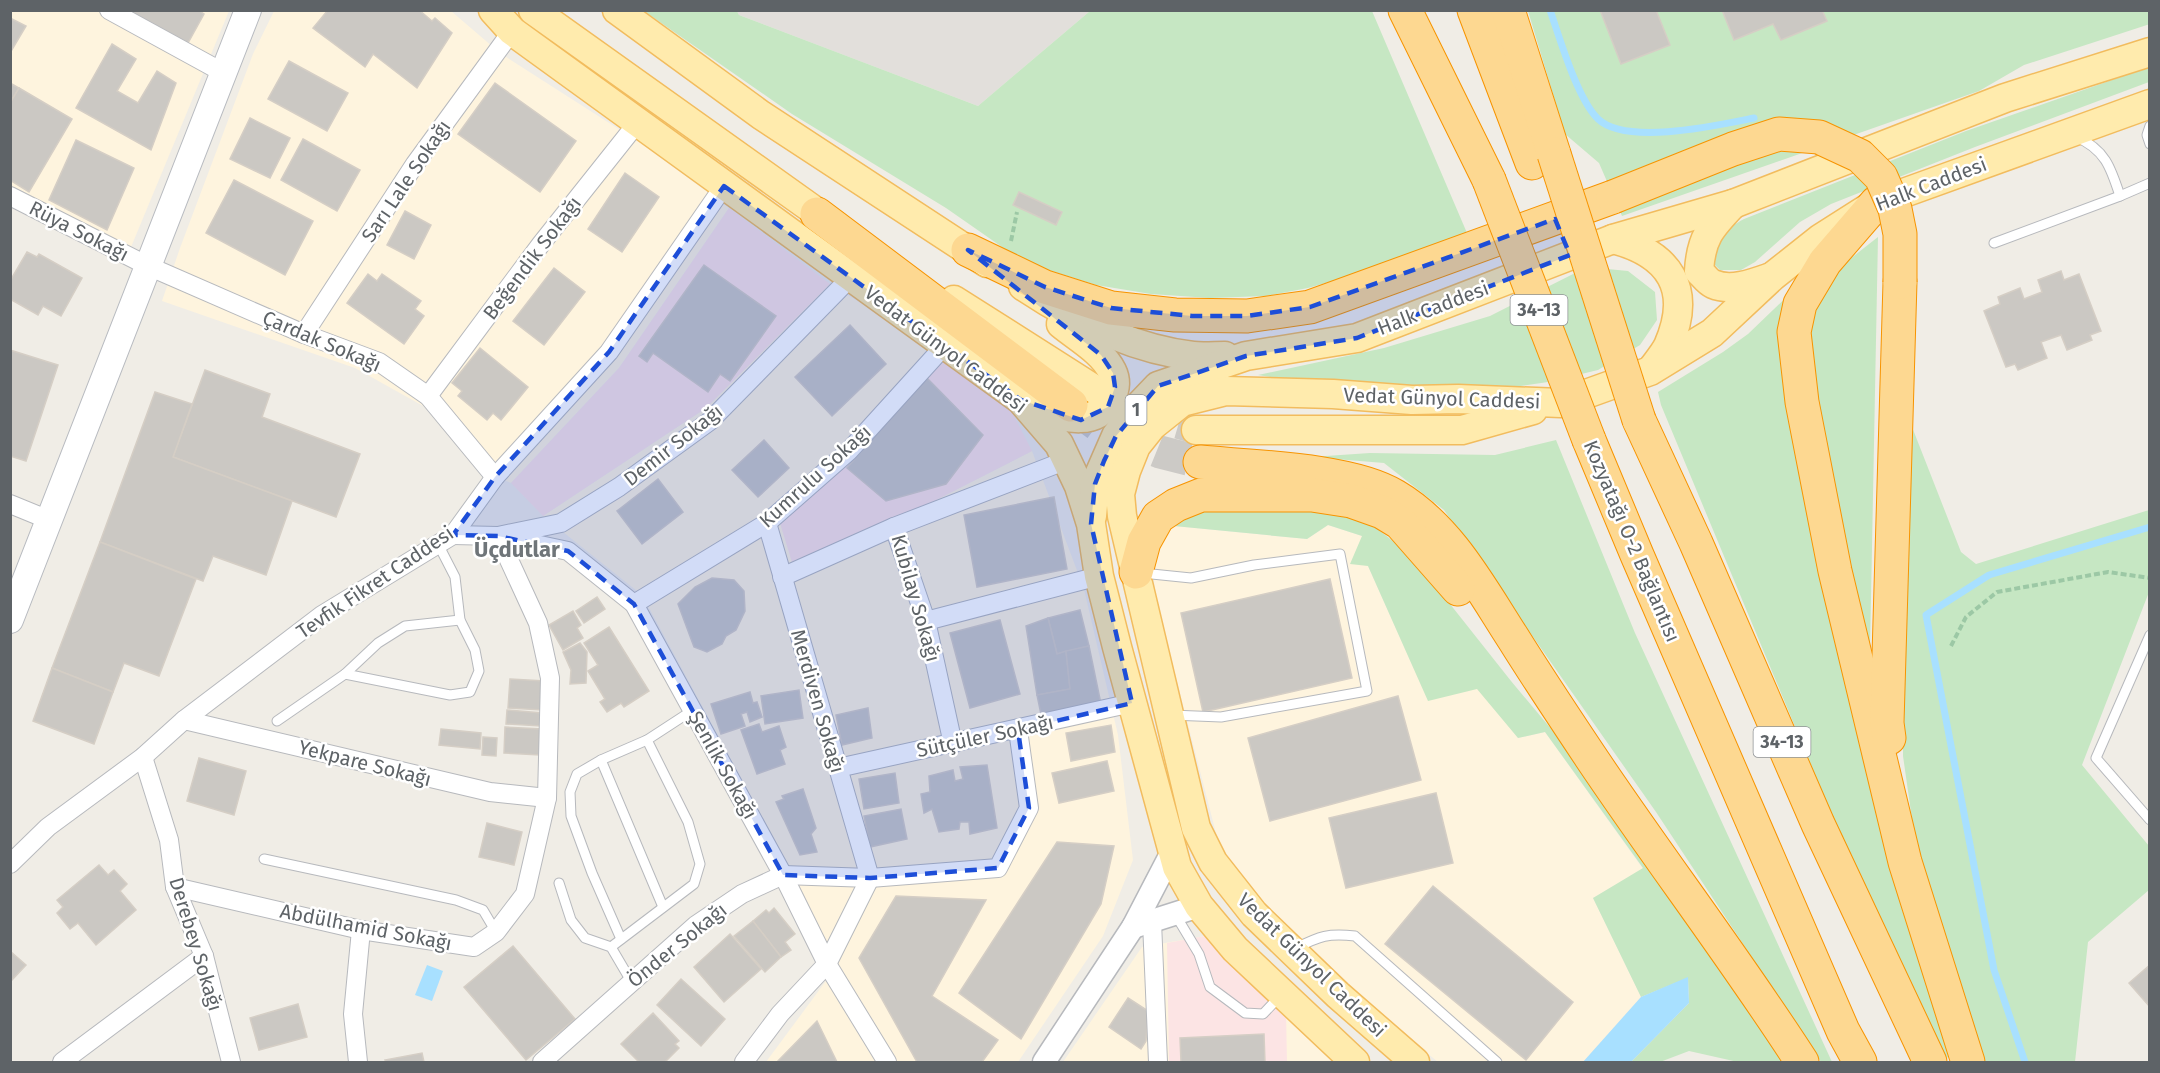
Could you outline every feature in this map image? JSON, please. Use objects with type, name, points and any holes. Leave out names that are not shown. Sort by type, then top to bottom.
[{"type":"highway","points":[[1405,10],[1489,180]]},
{"type":"highway","name":"Kozyatağı O-2 Bağlantısı","points":[[1426,10],[1589,440],[1838,1020],[1860,1062]]},
{"type":"highway","points":[[1474,10],[1543,159]]},
{"type":"highway","points":[[1508,10],[1543,159]]},
{"type":"highway","points":[[968,250],[1046,287],[1111,308],[1175,315],[1247,316],[1310,307],[1613,197],[1733,149],[1779,134],[1819,137],[1860,156],[1881,177],[1895,209],[1900,234],[1887,723],[1905,862]]},
{"type":"highway","name":"34-13","points":[[1543,159],[1639,420],[1818,824],[1930,1062]]},
{"type":"highway","points":[[1876,203],[1825,262],[1800,304],[1794,332],[1802,402],[1835,571],[1905,862],[1968,1062]]},
{"type":"highway","points":[[817,214],[1082,397]]},
{"type":"highway","points":[[1200,462],[1264,468],[1363,483],[1393,495],[1436,527],[1459,557],[1591,758],[1802,1062]]},
{"type":"highway","points":[[1136,572],[1144,542],[1158,517],[1176,505],[1201,495],[1312,495],[1350,501],[1382,512],[1400,524],[1452,582],[1591,758]]},
{"type":"main road","points":[[10,620],[248,10]]},
{"type":"main road","name":"Vedat Günyol Caddesi","points":[[493,10],[512,31],[1021,400],[1059,444],[1078,486],[1091,524],[1099,576],[1172,852],[1184,881],[1187,910],[1235,950],[1354,1062]]},
{"type":"main road","points":[[533,10],[817,214]]},
{"type":"main road","points":[[617,10],[761,115],[1054,307],[1113,336],[1193,356],[1246,356]]},
{"type":"main road","name":"Halk Caddesi","points":[[1246,356],[1357,338],[1613,239],[1733,204],[2005,98],[2150,51]]},
{"type":"main road","name":"Halk Caddesi","points":[[1650,371],[1712,333],[1773,276],[1821,238],[1876,203],[2150,104]]},
{"type":"main road","points":[[1733,204],[1715,223],[1701,248],[1699,271],[1713,284],[1735,287],[1756,283],[1773,276]]},
{"type":"main road","points":[[1613,239],[1633,244],[1652,254],[1667,268],[1677,290],[1679,309],[1668,346],[1650,371]]},
{"type":"main road","points":[[968,250],[1101,355],[1113,373],[1115,387],[1108,407],[1095,416],[1082,420],[1048,412],[1021,400]]},
{"type":"main road","name":"1","points":[[1091,524],[1095,484],[1104,461],[1116,436],[1137,408],[1158,386],[1246,356]]},
{"type":"main road","name":"Vedat Günyol Caddesi","points":[[1415,1062],[1338,995],[1254,914],[1213,862],[1196,828],[1122,516],[1120,494],[1126,471],[1136,446],[1152,426],[1182,402],[1226,391],[1333,394],[1412,400],[1458,399],[1561,403],[1650,371]]},
{"type":"main road","points":[[1196,430],[1462,429],[1561,403]]},
{"type":"street","points":[[109,10],[224,73]]},
{"type":"street","name":"Sarı Lale Sokağı","points":[[304,334],[415,164],[512,31]]},
{"type":"street","name":"Beğendik Sokağı","points":[[428,396],[542,244],[638,122]]},
{"type":"street","name":"Tevfik Fikret Caddesi","points":[[10,864],[48,827],[143,757],[184,720],[322,615],[445,540],[495,477],[609,352],[724,186]]},
{"type":"street","name":"Rüya Sokağı","points":[[10,196],[148,266]]},
{"type":"street","name":"Çardak Sokağı","points":[[148,266],[304,334],[379,362],[428,396],[495,477]]},
{"type":"street","name":"Demir Sokağı","points":[[445,540],[498,536],[561,523],[619,487],[710,421],[851,277]]},
{"type":"street","name":"Kumrulu Sokağı","points":[[634,604],[767,523],[849,451],[946,344]]},
{"type":"street","name":"Kubilay Sokağı","points":[[953,744],[926,621],[894,527],[1067,460]]},
{"type":"street","points":[[10,504],[49,520]]},
{"type":"street","name":"Merdiven Sokağı","points":[[767,523],[870,878]]},
{"type":"street","points":[[782,577],[894,527]]},
{"type":"street","name":"Şenlik Sokağı","points":[[498,536],[568,551],[634,604],[783,875],[827,964],[887,1062]]},
{"type":"street","name":"Abdülhamid Sokağı","points":[[175,887],[361,930],[474,947],[496,932],[525,894],[547,798],[550,678],[538,623],[498,536]]},
{"type":"street","points":[[926,621],[1099,576]]},
{"type":"street","name":"Sütçüler Sokağı","points":[[838,768],[1132,703]]},
{"type":"street","name":"Yekpare Sokağı","points":[[184,720],[490,792],[547,798]]},
{"type":"street","name":"Önder Sokağı","points":[[542,1062],[696,925],[742,894],[783,875],[870,878],[998,868],[1029,808],[1017,730]]},
{"type":"street","name":"Derebey Sokağı","points":[[143,757],[168,840],[175,887],[204,956],[231,1062]]},
{"type":"street","points":[[1044,1062],[1142,925],[1172,852]]},
{"type":"street","points":[[744,1062],[780,1014],[827,964],[870,878]]},
{"type":"street","points":[[1142,925],[1187,910]]},
{"type":"street","points":[[1142,925],[1158,1062]]},
{"type":"street","points":[[358,1062],[353,1014],[361,930]]},
{"type":"street","points":[[62,1062],[204,956]]},
{"type":"lane","points":[[2150,126],[2147,135],[2150,144]]},
{"type":"lane","points":[[2069,134],[2087,142],[2105,157],[2120,196]]},
{"type":"lane","points":[[1994,243],[2150,183]]},
{"type":"lane","points":[[345,674],[450,695],[470,692],[479,671],[475,650],[460,621],[455,577],[445,540]]},
{"type":"lane","points":[[1136,572],[1191,578],[1254,565],[1340,554],[1367,691],[1221,717],[1169,715]]},
{"type":"lane","points":[[277,722],[345,674],[378,643],[405,626],[460,621]]},
{"type":"lane","points":[[2150,635],[2096,758],[2150,820]]},
{"type":"lane","points":[[621,939],[592,873],[571,816],[570,792],[577,774],[601,760],[647,740],[693,710]]},
{"type":"lane","points":[[611,947],[694,884],[700,864],[688,822],[647,740]]},
{"type":"lane","points":[[601,760],[663,907]]},
{"type":"lane","points":[[264,859],[456,900],[483,910],[496,932]]},
{"type":"lane","points":[[559,883],[571,920],[585,938],[611,947],[632,981]]},
{"type":"lane","points":[[1187,910],[1210,987],[1245,1013],[1263,1014],[1282,994]]},
{"type":"lane","points":[[1292,950],[1333,933],[1355,936],[1497,1062]]},
{"type":"path","points":[[1010,243],[1017,212]]},
{"type":"path","points":[[1951,646],[1966,617],[1997,592],[2108,572],[2150,578]]},
{"type":"highlighted area","points":[[724,186],[1021,400],[1081,420],[1108,407],[1115,387],[1113,373],[1101,355],[968,250],[1045,287],[1111,308],[1192,316],[1247,316],[1310,307],[1555,219],[1570,255],[1357,338],[1246,356],[1158,386],[1116,436],[1095,484],[1091,524],[1132,703],[1018,730],[1029,808],[998,868],[870,878],[783,875],[634,604],[568,551],[498,536],[453,535],[495,477],[609,352]]},
{"type":"shaded area","points":[[10,11],[229,11],[124,264],[11,195]]},
{"type":"shaded area","points":[[274,11],[451,11],[500,53],[642,144],[729,208],[619,368],[511,483],[477,470],[425,407],[355,368],[162,301],[253,54]]},
{"type":"shaded area","points":[[737,11],[1090,11],[978,106],[739,15]]},
{"type":"shaded area","points":[[729,208],[830,284],[706,408],[543,516],[511,483],[619,368]]},
{"type":"shaded area","points":[[830,284],[940,352],[795,572],[1032,451],[1084,589],[1118,735],[1133,860],[1103,936],[1018,1062],[766,1062],[837,966],[787,863],[642,595],[543,516],[706,408]]},
{"type":"shaded area","points":[[940,352],[1010,408],[1032,451],[795,572],[776,510]]},
{"type":"shaded area","points":[[1328,525],[1362,536],[1368,566],[1428,700],[1477,688],[1518,738],[1545,732],[1643,869],[1593,898],[1641,997],[1583,1062],[1438,1062],[1263,919],[1218,841],[1155,596],[1152,548],[1174,526],[1307,539]]},
{"type":"shaded area","points":[[1205,936],[1339,1062],[1063,1062],[1142,947]]},
{"type":"shaded area","points":[[1205,936],[1286,1013],[1287,1062],[1169,1062],[1167,943]]},
{"type":"green space","points":[[2149,10],[2150,24],[2024,65],[1979,91],[1622,216],[1599,163],[1565,134],[1528,11]]},
{"type":"green space","points":[[644,11],[737,11],[739,15],[978,106],[1090,11],[1372,11],[1467,233],[1354,275],[1308,288],[1266,296],[1210,298],[1151,294],[1096,285],[1032,265],[1002,247],[946,208],[792,114]]},
{"type":"green space","points":[[2149,67],[2149,82],[1831,204],[1800,222],[1755,262],[1741,270],[1720,270],[1712,262],[1718,241],[1731,227],[1744,219],[1966,131]]},
{"type":"green space","points":[[1878,237],[1870,651],[1863,653],[1813,379],[1808,334],[1815,299],[1836,270]]},
{"type":"green space","points":[[1587,267],[1628,271],[1655,292],[1657,320],[1640,345],[1598,370],[1548,382],[1499,389],[1371,394],[1258,375],[1384,348],[1490,316]]},
{"type":"green space","points":[[1798,286],[1780,348],[1812,542],[1900,903],[1950,1057],[1945,1058],[1901,981],[1661,405],[1658,392],[1748,334]]},
{"type":"green space","points":[[1903,404],[1961,552],[1976,564],[2149,510],[2149,592],[2082,765],[2149,846],[2149,890],[2088,942],[2075,1062],[1985,1062],[1919,868],[1903,756]]},
{"type":"green space","points":[[1556,440],[1635,633],[1832,1062],[1821,1062],[1656,812],[1444,510],[1384,463],[1311,457],[1370,453],[1495,455]]},
{"type":"green space","points":[[1204,506],[1309,506],[1366,520],[1412,556],[1573,755],[1788,1062],[1738,1062],[1689,1051],[1660,1062],[1631,1062],[1689,1003],[1688,978],[1641,997],[1593,898],[1643,868],[1545,732],[1518,738],[1477,689],[1428,701],[1368,566],[1350,564],[1362,536],[1328,525],[1307,539],[1174,526],[1175,516]]},
{"type":"water","points":[[427,965],[443,971],[432,1001],[415,995]]},
{"type":"water","points":[[1688,977],[1689,1003],[1631,1062],[1583,1062],[1641,997]]},
{"type":"building","points":[[135,10],[198,10],[204,14],[188,43],[133,13]]},
{"type":"building","points":[[328,10],[419,10],[432,21],[435,18],[452,33],[417,88],[373,54],[365,67],[313,28]]},
{"type":"building","points":[[1600,10],[1656,10],[1670,45],[1621,64]]},
{"type":"building","points":[[1722,10],[1822,10],[1827,21],[1781,40],[1773,24],[1734,40]]},
{"type":"building","points":[[10,18],[26,26],[10,53]]},
{"type":"building","points":[[112,44],[136,59],[117,91],[138,103],[157,71],[176,83],[151,150],[76,108]]},
{"type":"building","points":[[289,61],[348,93],[327,131],[268,99]]},
{"type":"building","points":[[10,83],[19,88],[10,103]]},
{"type":"building","points":[[495,83],[576,141],[540,192],[458,134]]},
{"type":"building","points":[[19,88],[72,119],[29,192],[10,180],[10,103]]},
{"type":"building","points":[[250,118],[290,138],[270,178],[230,159]]},
{"type":"building","points":[[303,139],[360,170],[337,211],[281,180]]},
{"type":"building","points":[[76,140],[134,168],[107,230],[49,200]]},
{"type":"building","points":[[625,173],[659,197],[622,252],[588,229]]},
{"type":"building","points":[[234,180],[313,221],[285,275],[206,233]]},
{"type":"building","points":[[1019,192],[1062,212],[1056,225],[1013,205]]},
{"type":"building","points":[[405,211],[431,225],[414,259],[387,245]]},
{"type":"building","points":[[27,252],[37,257],[39,254],[82,278],[61,316],[43,306],[38,315],[10,299],[10,281]]},
{"type":"building","points":[[704,265],[776,316],[730,381],[720,374],[708,392],[653,353],[647,362],[639,356]]},
{"type":"building","points":[[554,268],[585,292],[544,345],[513,321]]},
{"type":"building","points":[[2061,271],[2064,280],[2079,274],[2101,331],[2090,335],[2092,340],[2067,350],[2061,335],[2041,342],[2047,358],[2018,370],[2015,364],[2006,367],[1984,311],[2000,304],[1998,297],[2020,288],[2024,299],[2042,292],[2038,280]]},
{"type":"building","points":[[368,274],[377,281],[382,274],[421,301],[415,309],[424,316],[404,344],[347,303]]},
{"type":"building","points":[[850,325],[886,364],[832,416],[795,377]]},
{"type":"building","points":[[480,348],[528,387],[501,420],[493,413],[487,420],[458,396],[462,391],[452,383]]},
{"type":"building","points":[[10,350],[58,365],[26,461],[10,456]]},
{"type":"building","points":[[205,370],[270,394],[262,417],[360,454],[336,517],[173,457]]},
{"type":"building","points":[[926,377],[983,435],[946,484],[886,501],[847,468]]},
{"type":"building","points":[[155,392],[192,404],[173,457],[292,501],[266,575],[213,556],[203,581],[100,542]]},
{"type":"building","points":[[764,440],[789,468],[758,497],[732,470]]},
{"type":"building","points":[[658,479],[683,512],[642,544],[617,511]]},
{"type":"building","points":[[1054,497],[1067,569],[977,587],[964,515]]},
{"type":"building","points":[[100,542],[196,579],[159,676],[124,663],[113,692],[52,668]]},
{"type":"building","points":[[712,578],[734,580],[744,591],[745,611],[736,630],[726,636],[722,644],[707,652],[694,647],[678,604],[695,587]]},
{"type":"building","points":[[1330,579],[1352,678],[1203,712],[1181,613]]},
{"type":"building","points":[[597,597],[605,609],[584,623],[576,611]]},
{"type":"building","points":[[1080,610],[1089,646],[1057,654],[1048,618]]},
{"type":"building","points":[[573,611],[581,625],[577,628],[583,638],[563,650],[549,625]]},
{"type":"building","points":[[1048,618],[1057,654],[1066,651],[1070,689],[1037,695],[1026,626]]},
{"type":"building","points":[[1000,620],[1020,694],[970,708],[950,633]]},
{"type":"building","points":[[609,627],[649,691],[624,707],[621,703],[607,712],[600,702],[605,699],[588,671],[598,665],[584,643]]},
{"type":"building","points":[[580,643],[587,652],[586,683],[570,684],[571,670],[563,652]]},
{"type":"building","points":[[1089,646],[1101,704],[1042,719],[1037,695],[1070,689],[1066,651]]},
{"type":"building","points":[[52,668],[113,692],[94,744],[33,721]]},
{"type":"building","points":[[510,679],[545,681],[543,710],[508,708]]},
{"type":"building","points":[[799,690],[803,718],[765,724],[761,696]]},
{"type":"building","points":[[750,692],[753,703],[757,702],[762,717],[750,722],[747,712],[741,714],[745,726],[721,734],[711,704]]},
{"type":"building","points":[[1398,696],[1421,780],[1270,821],[1248,738]]},
{"type":"building","points":[[868,708],[872,738],[842,745],[836,715]]},
{"type":"building","points":[[507,710],[542,713],[541,726],[506,724]]},
{"type":"building","points":[[759,724],[762,732],[779,726],[786,747],[780,750],[785,764],[757,774],[741,730]]},
{"type":"building","points":[[1111,725],[1115,752],[1071,761],[1066,733]]},
{"type":"building","points":[[505,727],[542,729],[540,755],[504,753]]},
{"type":"building","points":[[441,729],[481,733],[480,749],[439,745]]},
{"type":"building","points":[[483,737],[497,738],[496,756],[482,755]]},
{"type":"building","points":[[199,758],[246,771],[234,815],[187,801]]},
{"type":"building","points":[[1107,761],[1114,791],[1059,803],[1052,773]]},
{"type":"building","points":[[987,765],[997,828],[970,834],[969,822],[960,822],[959,829],[939,832],[932,809],[924,813],[921,794],[930,792],[929,776],[953,770],[955,781],[963,779],[960,767]]},
{"type":"building","points":[[895,773],[899,803],[864,809],[859,779]]},
{"type":"building","points":[[803,789],[816,828],[811,834],[817,852],[800,855],[776,802],[784,799],[782,796]]},
{"type":"building","points":[[1436,793],[1453,863],[1346,888],[1329,818]]},
{"type":"building","points":[[901,809],[907,839],[870,847],[864,816]]},
{"type":"building","points":[[487,823],[522,832],[514,865],[479,857]]},
{"type":"building","points":[[1057,842],[1114,846],[1101,904],[1021,1039],[959,993]]},
{"type":"building","points":[[99,865],[108,875],[114,870],[127,884],[120,891],[136,910],[96,945],[78,923],[70,929],[57,913],[63,907],[57,900]]},
{"type":"building","points":[[1433,886],[1573,1002],[1526,1060],[1385,944]]},
{"type":"building","points":[[896,896],[986,900],[932,996],[998,1040],[982,1062],[917,1062],[859,958]]},
{"type":"building","points":[[774,908],[795,934],[785,942],[791,950],[781,957],[753,921],[766,910],[769,913]]},
{"type":"building","points":[[753,921],[781,957],[765,972],[734,936]]},
{"type":"building","points":[[730,934],[761,969],[724,1002],[694,967]]},
{"type":"building","points":[[513,946],[575,1019],[526,1060],[464,987]]},
{"type":"building","points":[[10,951],[26,965],[10,982]]},
{"type":"building","points":[[2150,965],[2150,1007],[2129,983]]},
{"type":"building","points":[[681,979],[725,1019],[701,1046],[657,1005]]},
{"type":"building","points":[[1128,998],[1148,1011],[1146,1041],[1141,1049],[1109,1027]]},
{"type":"building","points":[[298,1004],[307,1037],[259,1050],[250,1018]]},
{"type":"building","points":[[653,1013],[679,1041],[675,1044],[679,1048],[665,1062],[639,1062],[621,1044]]},
{"type":"building","points":[[817,1021],[837,1062],[777,1062]]},
{"type":"building","points":[[1264,1034],[1265,1062],[1181,1062],[1180,1038]]},
{"type":"building","points":[[422,1053],[424,1062],[386,1062],[385,1060]]},
{"type":"waterway","points":[[1550,10],[1570,68],[1583,97],[1598,119],[1611,127],[1629,131],[1673,131],[1697,129],[1754,118]]},
{"type":"waterway","points":[[2025,1062],[1994,970],[1926,615],[1989,575],[2150,527]]},
{"type":"tunnel","points":[[1071,405],[1103,429],[1160,452],[1200,462]]},
{"type":"tunnel","points":[[1138,413],[1196,430]]},
{"type":"district","name":"Üçdutlar","points":[[517,549]]}]
